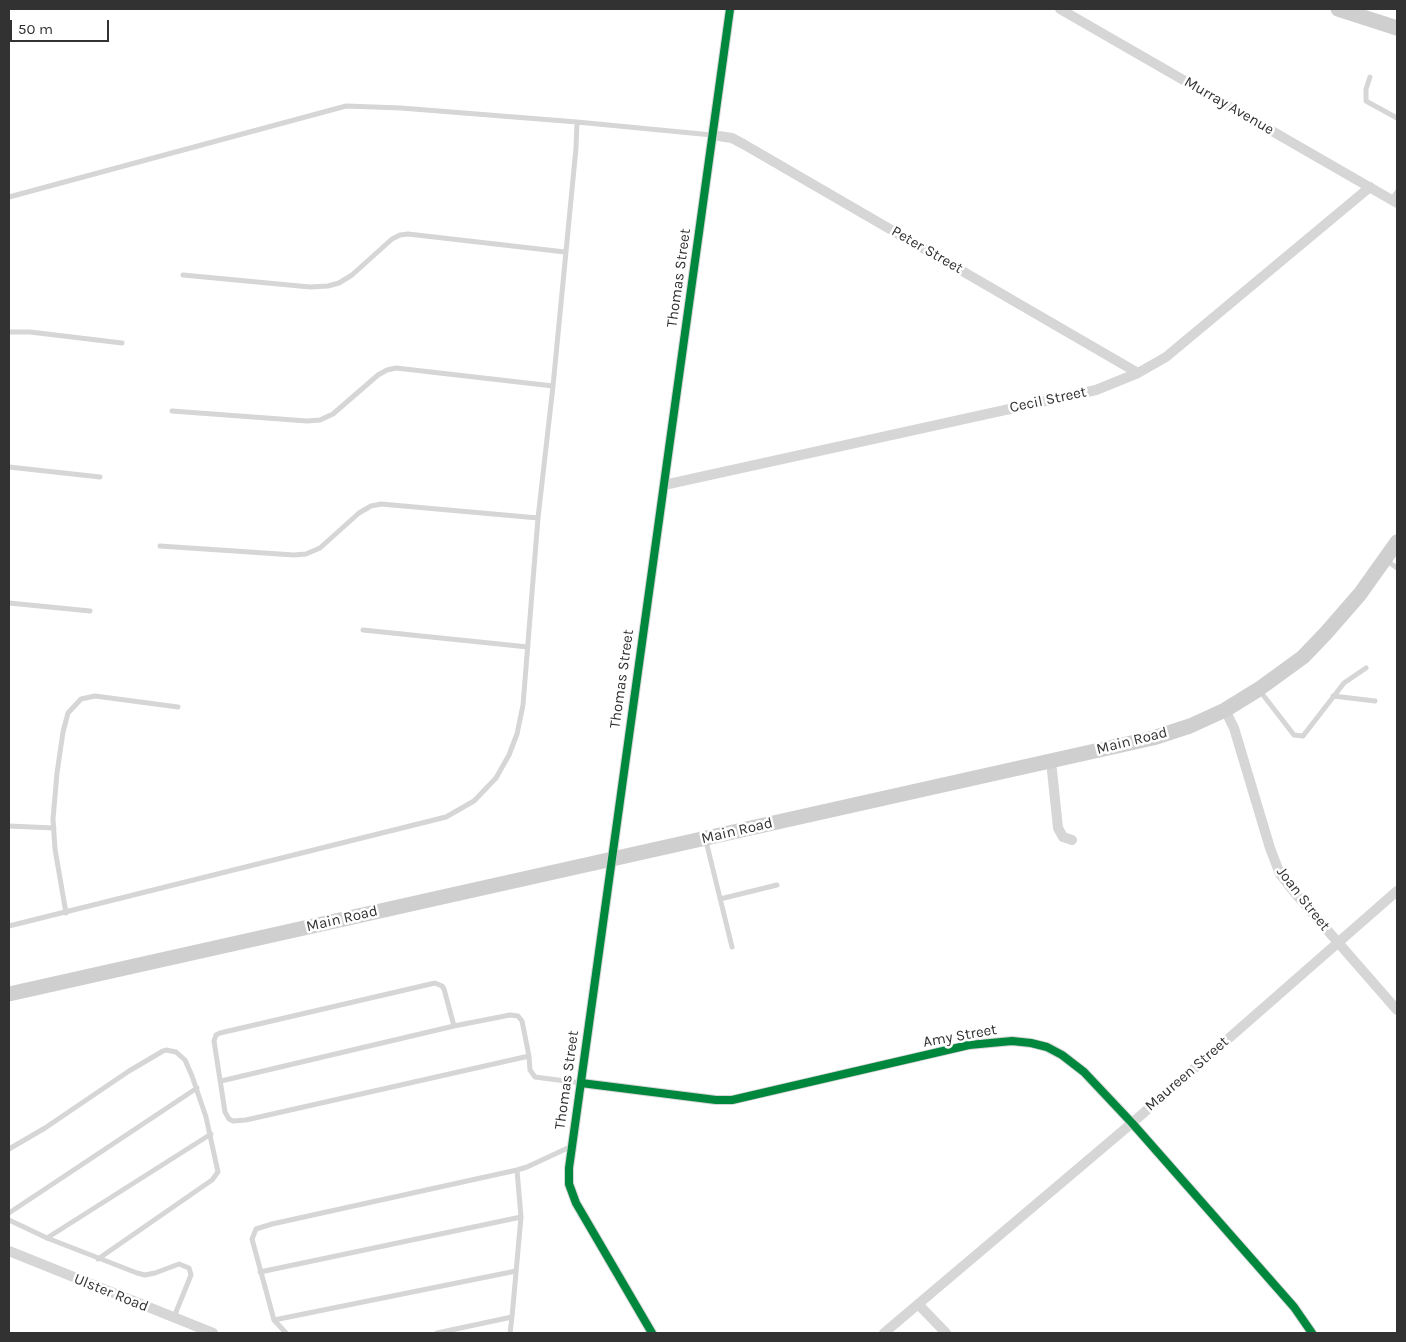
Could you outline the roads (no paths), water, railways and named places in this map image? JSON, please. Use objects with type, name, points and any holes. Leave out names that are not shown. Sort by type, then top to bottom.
[{"type":"main road","points":[[1338,9],[1397,28]]},
{"type":"main road","name":"Main Road","points":[[9,994],[1052,761],[1153,738],[1190,726],[1225,710],[1302,657],[1360,594],[1391,564],[1397,542]]},
{"type":"street","name":"Thomas Street","points":[[652,1333],[574,1198],[568,1184],[568,1177],[730,9]]},
{"type":"street","name":"Murray Avenue","points":[[1060,9],[1370,187],[1395,198]]},
{"type":"street","name":"Peter Street","points":[[712,135],[732,138],[745,145],[1138,373]]},
{"type":"street","name":"Cecil Street","points":[[664,485],[1096,390],[1138,373],[1166,357],[1370,187]]},
{"type":"street","name":"Joan Street","points":[[1225,710],[1234,728],[1270,848],[1280,874],[1397,1010]]},
{"type":"street","points":[[1052,761],[1058,828],[1063,837],[1072,840]]},
{"type":"street","name":"Maureen Street","points":[[884,1333],[1132,1123],[1397,891]]},
{"type":"street","name":"Amy Street","points":[[581,1083],[716,1100],[732,1100],[968,1045],[1004,1042],[1031,1043],[1047,1047],[1077,1066],[1132,1123],[1294,1307],[1312,1333]]},
{"type":"street","name":"Ulster Road","points":[[9,1251],[213,1333]]},
{"type":"street","points":[[918,1304],[946,1333]]},
{"type":"lane","points":[[1370,77],[1366,89],[1366,101],[1397,118]]},
{"type":"lane","points":[[9,197],[346,106],[401,108],[712,135]]},
{"type":"lane","points":[[9,926],[446,817],[464,808],[483,793],[496,778],[509,755],[517,734],[523,705],[538,518],[576,148],[576,122]]},
{"type":"lane","points":[[183,275],[310,287],[328,286],[339,283],[352,275],[392,239],[408,234],[565,252]]},
{"type":"lane","points":[[9,332],[122,343]]},
{"type":"lane","points":[[172,411],[307,421],[320,420],[333,414],[378,375],[396,368],[553,386]]},
{"type":"lane","points":[[9,467],[100,477]]},
{"type":"lane","points":[[160,546],[294,555],[306,554],[320,548],[359,513],[371,506],[381,504],[538,518]]},
{"type":"lane","points":[[9,603],[90,611]]},
{"type":"lane","points":[[363,630],[528,647]]},
{"type":"lane","points":[[1258,689],[1294,735],[1298,737],[1303,736],[1344,683],[1366,668]]},
{"type":"lane","points":[[66,913],[55,849],[54,828],[56,773],[68,712],[82,699],[94,696],[178,706]]},
{"type":"lane","points":[[1333,696],[1375,701]]},
{"type":"lane","points":[[9,826],[54,828]]},
{"type":"lane","points":[[705,838],[732,947]]},
{"type":"lane","points":[[720,899],[777,885]]},
{"type":"lane","points":[[454,1026],[443,987],[435,983],[217,1034],[214,1038],[214,1048],[226,1117],[234,1121],[240,1121],[529,1056]]},
{"type":"lane","points":[[221,1081],[510,1014],[518,1016],[522,1021],[530,1070],[535,1078],[581,1083]]},
{"type":"lane","points":[[9,1149],[46,1128],[129,1071],[162,1051],[172,1051],[180,1055],[197,1088],[211,1134],[218,1169],[217,1174],[212,1180],[98,1259]]},
{"type":"lane","points":[[9,1213],[197,1088]]},
{"type":"lane","points":[[46,1238],[211,1134]]},
{"type":"lane","points":[[286,1333],[274,1320],[260,1272],[252,1239],[256,1229],[517,1170],[572,1146]]},
{"type":"lane","points":[[510,1333],[521,1216],[517,1170]]},
{"type":"lane","points":[[260,1272],[521,1216]]},
{"type":"lane","points":[[9,1220],[46,1238],[124,1270],[145,1275],[154,1274],[179,1264],[189,1268],[191,1275],[173,1318]]},
{"type":"lane","points":[[274,1320],[516,1271]]},
{"type":"lane","points":[[437,1333],[512,1317]]}]
